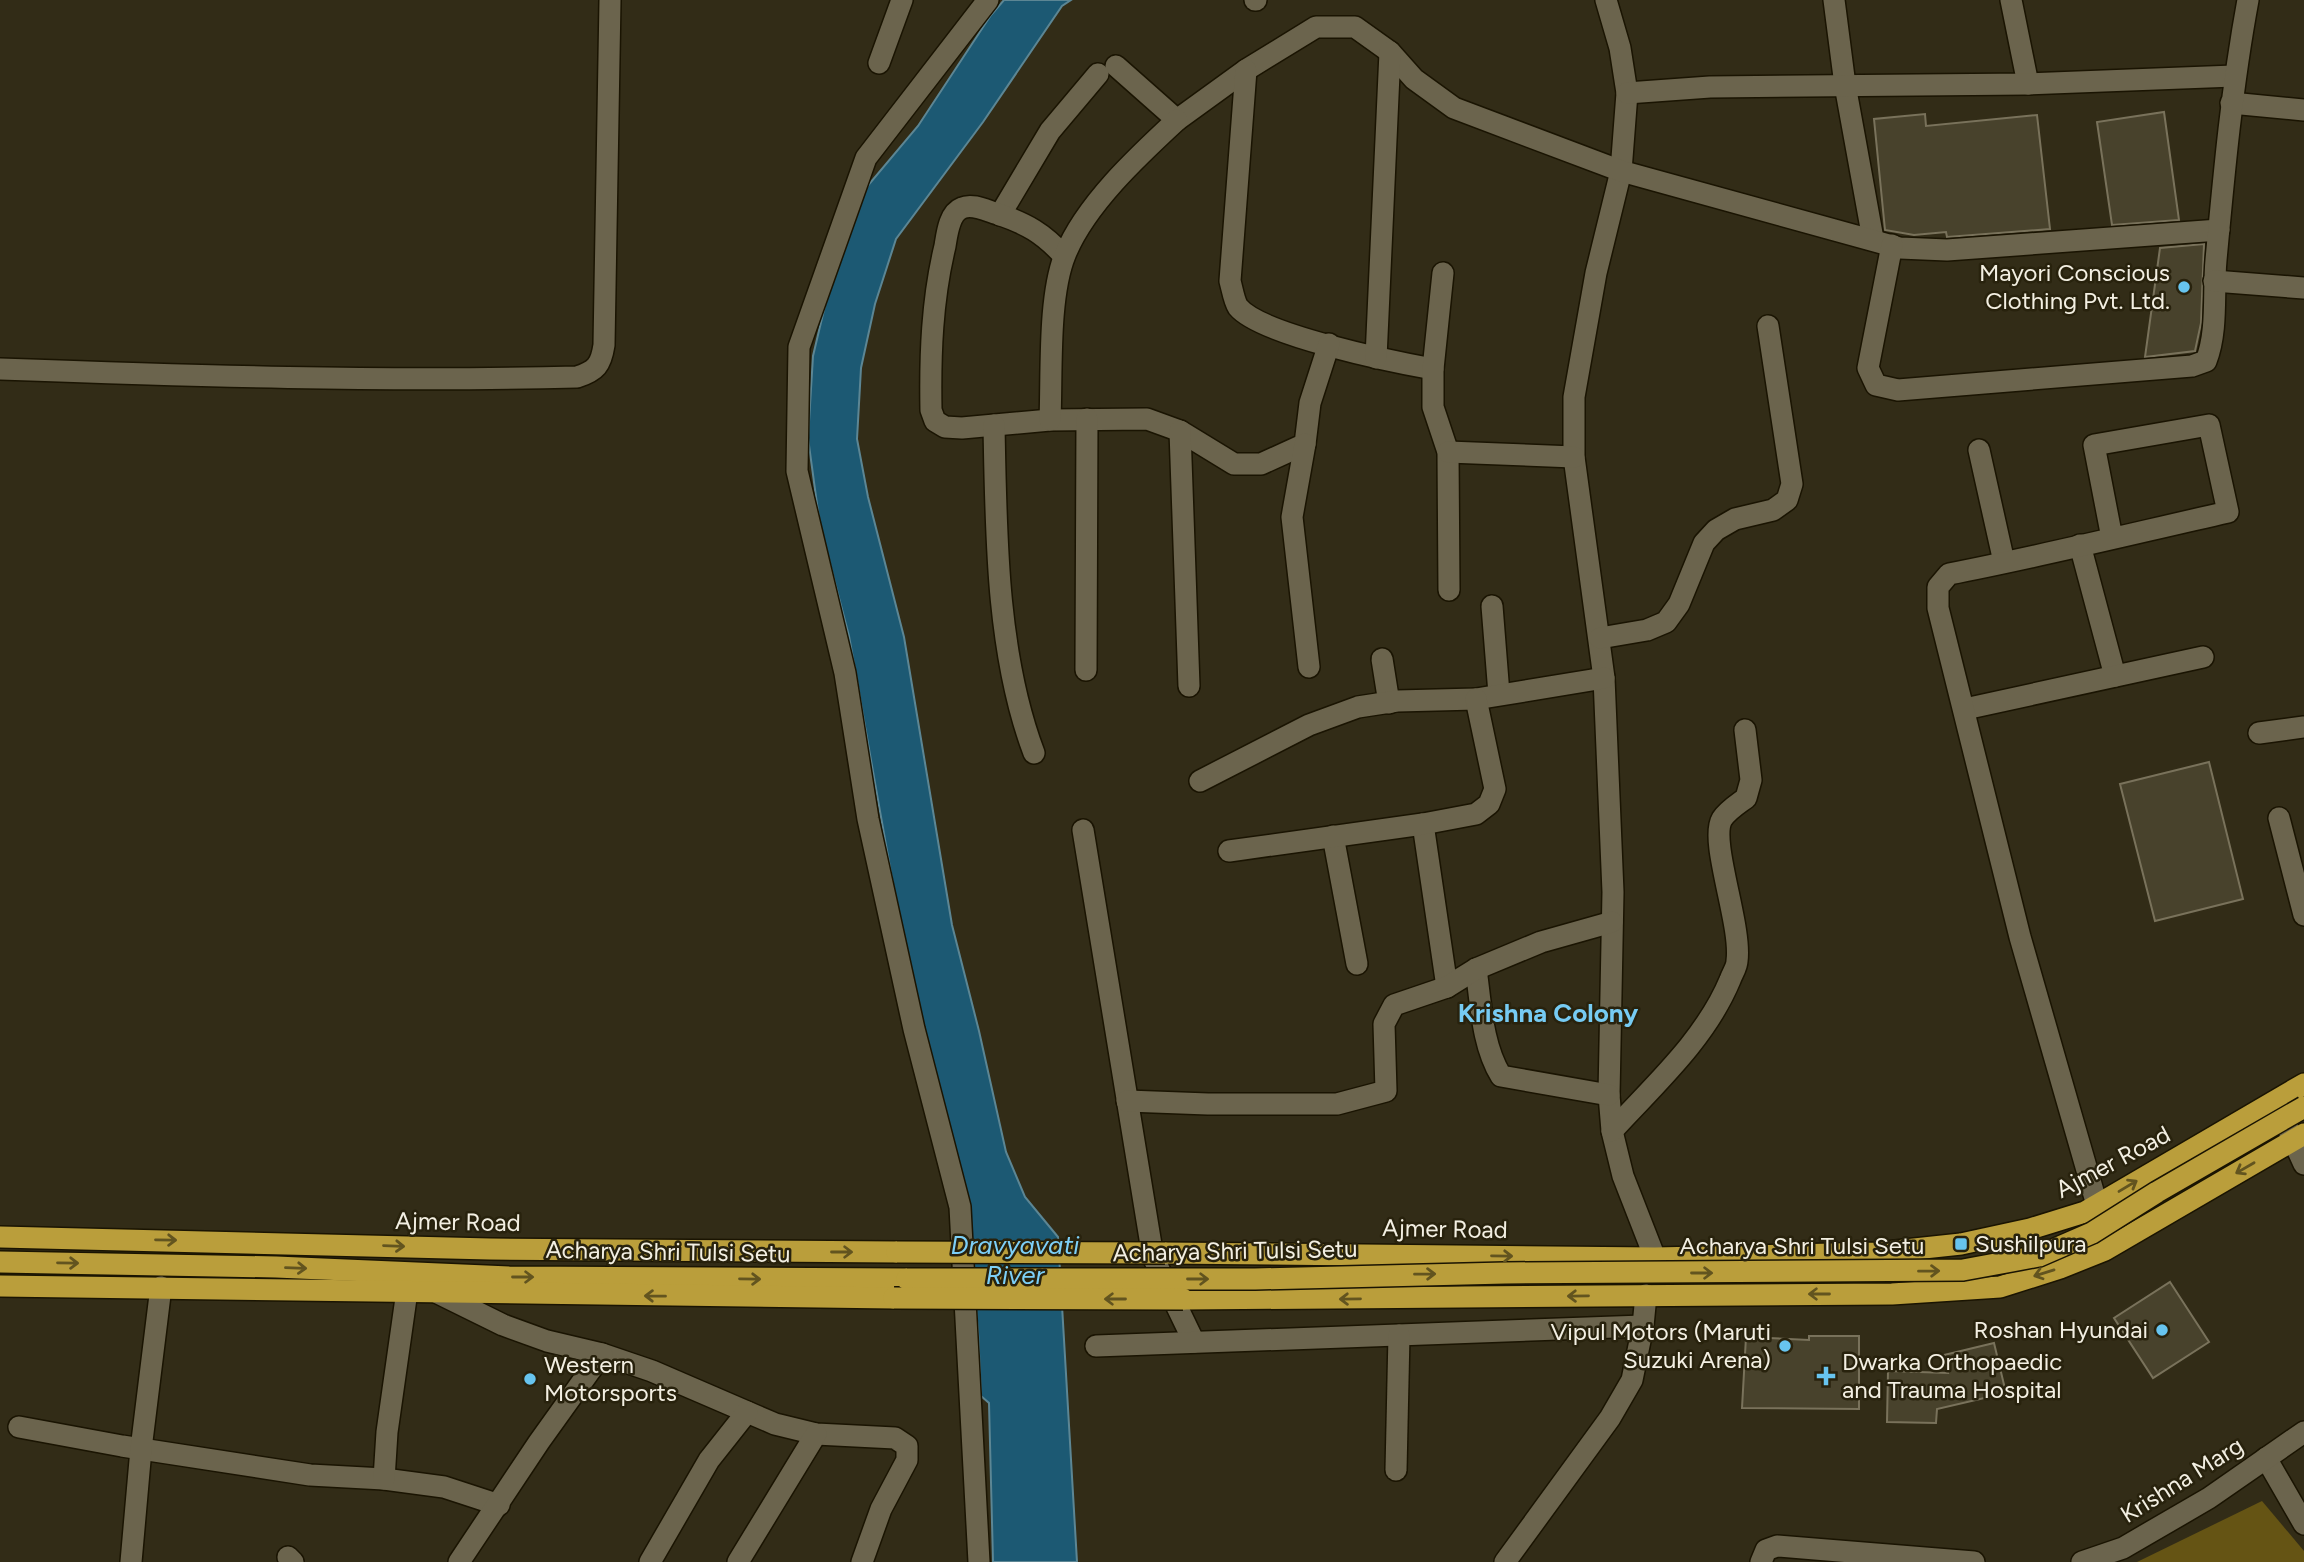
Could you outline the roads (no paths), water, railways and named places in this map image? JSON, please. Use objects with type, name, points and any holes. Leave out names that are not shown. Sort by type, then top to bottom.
[{"type":"highway","name":"Ajmer Road","points":[[0,1237],[490,1249],[1655,1258],[1877,1253],[1961,1244],[2030,1229],[2085,1212],[2304,1084]]},
{"type":"highway","name":"Acharya Shri Tulsi Setu","points":[[0,1262],[275,1267],[509,1277],[814,1280],[1255,1279],[1505,1273],[1963,1270],[2039,1256],[2092,1233],[2304,1107]]},
{"type":"highway","points":[[0,1286],[894,1298],[1309,1300],[1892,1294],[2000,1287],[2060,1268],[2105,1250],[2299,1137]]},
{"type":"street","points":[[0,369],[291,379],[431,380],[577,377],[594,371],[602,360],[604,345],[610,0]]},
{"type":"street","points":[[879,63],[902,0]]},
{"type":"street","points":[[979,1562],[960,1207],[914,1029],[868,819],[845,673],[797,471],[799,346],[866,158],[988,0]]},
{"type":"street","points":[[1835,0],[1845,85],[1883,242],[1868,368],[1876,385],[1898,390],[2192,366],[2206,361],[2211,349],[2214,281],[2234,76],[2248,0]]},
{"type":"street","points":[[2011,0],[2028,84]]},
{"type":"street","points":[[1609,1],[1627,93],[1620,171],[1610,208],[1574,397],[1574,457],[1604,678],[1613,892],[1609,1095],[1612,1131],[1623,1176],[1655,1258]]},
{"type":"street","points":[[1050,420],[1055,293],[1064,256],[1078,229],[1125,168],[1177,120],[1246,70],[1316,27],[1355,27],[1390,52],[1414,79],[1454,108],[1620,171],[1900,248],[1947,250],[2219,230]]},
{"type":"street","points":[[1376,358],[1390,52]]},
{"type":"street","points":[[1000,215],[1050,131],[1107,70],[1177,120]]},
{"type":"street","points":[[1246,70],[1230,281],[1238,306],[1264,325],[1376,358],[1433,369]]},
{"type":"street","points":[[1627,93],[1710,87],[2028,84],[2234,76]]},
{"type":"street","points":[[2231,103],[2304,110]]},
{"type":"street","points":[[1064,256],[1047,237],[1025,223],[976,207],[962,208],[955,214],[950,223],[936,281],[931,351],[931,410],[935,421],[945,427],[1050,420],[1147,419],[1180,431],[1234,464],[1261,464],[1304,444]]},
{"type":"street","points":[[1443,272],[1433,369],[1433,407],[1448,452],[1450,590]]},
{"type":"street","points":[[2214,281],[2304,288]]},
{"type":"street","points":[[1600,638],[1647,630],[1666,622],[1679,604],[1704,543],[1716,530],[1735,519],[1773,510],[1787,500],[1792,484],[1768,326]]},
{"type":"street","points":[[1309,667],[1292,517],[1310,403],[1329,344]]},
{"type":"street","points":[[1086,670],[1087,419]]},
{"type":"street","points":[[995,425],[996,519],[1001,589],[1023,723],[1034,753]]},
{"type":"street","points":[[2097,1205],[2021,937],[1938,608],[1938,587],[1949,574],[2112,538],[2228,512],[2209,425],[2094,445],[2112,538]]},
{"type":"street","points":[[1180,431],[1189,686]]},
{"type":"street","points":[[1979,450],[2004,562]]},
{"type":"street","points":[[1448,452],[1574,457]]},
{"type":"street","points":[[2080,545],[2115,677]]},
{"type":"street","points":[[1492,606],[1499,694]]},
{"type":"street","points":[[1965,709],[2203,657]]},
{"type":"street","points":[[1382,659],[1389,703]]},
{"type":"street","points":[[1200,781],[1309,725],[1358,707],[1476,699],[1604,678]]},
{"type":"street","points":[[1229,851],[1476,814],[1489,804],[1495,789],[1476,699]]},
{"type":"street","points":[[2259,733],[2304,727]]},
{"type":"street","points":[[1612,1131],[1689,1047],[1721,1001],[1738,962],[1737,926],[1719,845],[1721,821],[1746,798],[1751,780],[1745,730]]},
{"type":"street","points":[[2279,818],[2304,915]]},
{"type":"street","points":[[1423,824],[1447,987]]},
{"type":"street","points":[[1083,831],[1153,1257],[1194,1342]]},
{"type":"street","points":[[1333,836],[1357,964]]},
{"type":"street","points":[[1127,1101],[1337,1104],[1386,1091],[1384,1024],[1394,1005],[1447,987],[1476,969],[1541,942],[1612,922]]},
{"type":"street","points":[[1476,969],[1485,1030],[1501,1076],[1609,1095]]},
{"type":"street","points":[[2276,1102],[2299,1137],[2304,1164]]},
{"type":"street","points":[[131,1562],[141,1450],[161,1287]]},
{"type":"street","points":[[384,1479],[387,1432],[407,1291]]},
{"type":"street","points":[[436,1293],[503,1325],[547,1341],[602,1354],[652,1371],[775,1424],[816,1434],[895,1437],[907,1446],[907,1460],[881,1509],[862,1562]]},
{"type":"street","points":[[1505,1562],[1616,1409],[1632,1380],[1646,1295]]},
{"type":"street","points":[[1096,1346],[1643,1326]]},
{"type":"street","points":[[1396,1470],[1399,1335]]},
{"type":"street","points":[[459,1562],[602,1354]]},
{"type":"street","points":[[650,1562],[709,1460],[747,1412]]},
{"type":"street","points":[[19,1427],[141,1450],[310,1475],[384,1479],[444,1487],[499,1505]]},
{"type":"street","name":"Krishna Marg","points":[[2082,1562],[2123,1548],[2209,1498],[2304,1432]]},
{"type":"street","points":[[738,1562],[816,1434]]},
{"type":"street","points":[[2266,1458],[2304,1524]]},
{"type":"street","points":[[1763,1556],[1777,1546],[1974,1562]]},
{"type":"water","name":"Dravyavati River","points":[[1004,0],[1071,0],[1062,6],[983,122],[896,239],[875,304],[861,368],[857,439],[868,497],[904,637],[952,925],[1006,1152],[1025,1197],[1058,1237],[1077,1562],[993,1562],[989,1403],[981,1396],[970,1238],[906,958],[849,636],[820,526],[808,438],[813,356],[827,297],[865,189],[918,126],[991,15]]},
{"type":"place","name":"Mayori Conscious Clothing Pvt. Ltd.","points":[[2184,287]]},
{"type":"place","name":"Sushilpura","points":[[1961,1244]]},
{"type":"place","name":"Roshan Hyundai","points":[[2162,1330]]},
{"type":"place","name":"Vipul Motors (Maruti Suzuki Arena)","points":[[1785,1346]]},
{"type":"place","name":"Dwarka Orthopaedic and Trauma Hospital","points":[[1826,1376]]},
{"type":"place","name":"Western Motorsports","points":[[530,1379]]},
{"type":"district","name":"Krishna Colony","points":[[1548,1013]]}]
